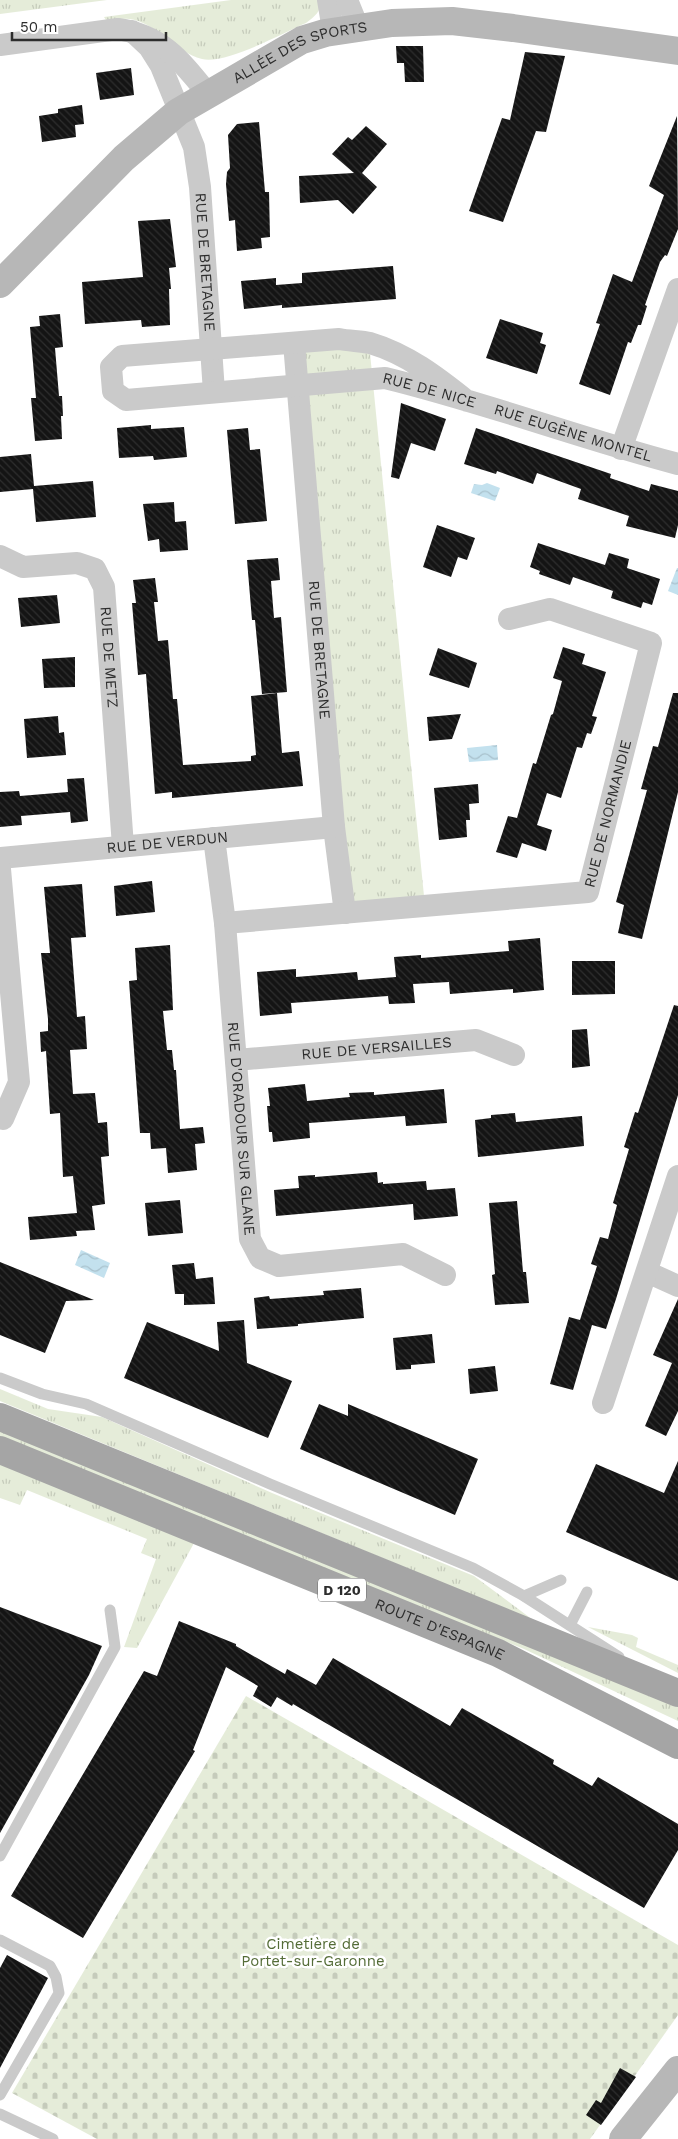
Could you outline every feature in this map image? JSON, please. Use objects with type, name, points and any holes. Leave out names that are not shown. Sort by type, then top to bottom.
[{"type":"main road","name":"ROUTE D'ESPAGNE","points":[[0,1417],[671,1689]]},
{"type":"main road","name":"ROUTE D'ESPAGNE","points":[[0,1450],[498,1653],[678,1744]]},
{"type":"street","points":[[328,0],[346,29]]},
{"type":"street","points":[[346,29],[347,0]]},
{"type":"street","name":"ALLÉE DES SPORTS","points":[[0,284],[124,158],[178,112],[302,40],[346,29],[392,23],[452,21],[678,51]]},
{"type":"street","points":[[0,45],[118,29],[132,31],[156,40],[171,52],[208,94]]},
{"type":"street","name":"RUE DE BRETAGNE","points":[[132,31],[149,47],[161,66],[172,90],[178,112],[194,147],[200,187],[214,392]]},
{"type":"street","points":[[621,449],[678,289]]},
{"type":"street","name":"RUE DE NICE","points":[[214,392],[126,400],[113,391],[111,367],[122,356],[339,340],[369,343],[405,356],[467,401]]},
{"type":"street","name":"RUE DE BRETAGNE","points":[[294,343],[334,827],[345,913]]},
{"type":"street","name":"RUE DE NICE","points":[[298,385],[385,378],[427,388],[467,401]]},
{"type":"street","points":[[214,392],[298,385]]},
{"type":"street","name":"RUE EUGÈNE MONTEL","points":[[467,401],[621,449],[678,464]]},
{"type":"street","name":"RUE DE METZ","points":[[0,556],[23,567],[77,563],[95,569],[104,587],[123,846]]},
{"type":"street","name":"RUE DE NORMANDIE","points":[[225,923],[588,892],[651,643],[550,608],[509,619]]},
{"type":"street","name":"RUE DE VERDUN","points":[[0,858],[334,827]]},
{"type":"street","name":"RUE D'ORADOUR SUR GLANE","points":[[214,838],[225,923],[250,1239],[260,1258],[279,1266],[404,1254],[445,1275]]},
{"type":"street","points":[[0,870],[19,1082],[3,1119]]},
{"type":"street","name":"RUE DE VERSAILLES","points":[[236,1060],[476,1040],[514,1056]]},
{"type":"street","points":[[603,1404],[678,1176]]},
{"type":"street","points":[[647,1272],[678,1286]]},
{"type":"street","points":[[623,2139],[678,2070]]},
{"type":"lane","points":[[0,1378],[42,1394],[86,1404],[270,1484],[473,1568],[524,1596],[671,1689]]},
{"type":"lane","points":[[524,1596],[561,1580]]},
{"type":"lane","points":[[570,1626],[587,1592]]},
{"type":"lane","points":[[0,1856],[115,1647],[110,1610]]},
{"type":"lane","points":[[0,1940],[50,1966],[56,1977],[59,1993],[0,2095]]},
{"type":"lane","points":[[0,2114],[53,2139]]},
{"type":"green space","points":[[0,0],[107,0],[0,14]]},
{"type":"green space","points":[[231,0],[321,0],[321,4],[319,11],[306,23],[239,53],[212,60],[192,55],[139,21],[126,19],[106,20],[104,17]]},
{"type":"green space","points":[[294,343],[369,343],[425,906],[345,913]]},
{"type":"green space","points":[[0,1389],[48,1409],[102,1417],[272,1493],[474,1576],[533,1620],[0,1401]]},
{"type":"green space","points":[[0,1427],[678,1705],[678,1721],[524,1649],[0,1437]]},
{"type":"green space","points":[[0,1462],[194,1543],[137,1648],[124,1647],[156,1559],[141,1553],[147,1539],[27,1490],[20,1505],[0,1498]]},
{"type":"green space","points":[[588,1627],[632,1635],[638,1638],[636,1647],[678,1665],[678,1673]]},
{"type":"green space","name":"Cimetière de Portet-sur-Garonne","points":[[246,1696],[678,1945],[678,2015],[590,2139],[97,2139],[12,2093]]},
{"type":"water","points":[[487,483],[500,488],[495,501],[471,493],[474,484],[482,485]]},
{"type":"water","points":[[678,568],[678,595],[668,591]]},
{"type":"water","points":[[497,745],[498,760],[469,762],[467,748]]},
{"type":"water","points":[[81,1250],[110,1263],[104,1278],[75,1265]]},
{"type":"building","points":[[396,46],[423,46],[424,82],[405,82],[404,63],[397,63]]},
{"type":"building","points":[[525,52],[565,56],[546,132],[536,131],[503,222],[469,211],[502,118],[510,120]]},
{"type":"building","points":[[131,68],[134,95],[100,100],[96,73]]},
{"type":"building","points":[[82,105],[84,124],[75,125],[76,137],[42,142],[39,116],[58,113],[58,109]]},
{"type":"building","points":[[677,116],[678,229],[667,256],[665,255],[660,262],[645,305],[647,306],[641,325],[638,325],[631,343],[628,342],[610,395],[579,384],[600,324],[596,323],[613,274],[632,282],[664,195],[649,186]]},
{"type":"building","points":[[259,122],[265,192],[269,192],[270,237],[261,238],[262,248],[237,251],[235,220],[229,221],[226,184],[227,172],[230,168],[228,135],[237,124]]},
{"type":"building","points":[[366,126],[387,144],[362,173],[377,187],[353,214],[338,200],[300,203],[299,176],[354,173],[332,154],[348,137],[352,140]]},
{"type":"building","points":[[170,219],[176,267],[169,268],[171,289],[169,289],[170,325],[142,327],[141,320],[85,324],[82,282],[143,277],[138,221]]},
{"type":"building","points":[[393,266],[396,299],[244,309],[241,281],[276,278],[276,285],[302,283],[302,273]]},
{"type":"building","points":[[60,314],[63,347],[55,348],[59,396],[62,396],[62,439],[35,441],[31,398],[36,398],[30,327],[40,326],[39,316]]},
{"type":"building","points":[[500,319],[543,333],[540,343],[546,345],[537,374],[486,358]]},
{"type":"building","points":[[401,403],[446,419],[435,451],[411,443],[399,479],[391,477]]},
{"type":"building","points":[[151,425],[151,429],[184,427],[187,457],[154,460],[153,456],[119,458],[117,428]]},
{"type":"building","points":[[248,428],[250,450],[260,449],[267,521],[235,524],[227,430]]},
{"type":"building","points":[[476,428],[611,474],[610,478],[649,491],[651,484],[678,491],[678,525],[675,538],[626,526],[629,516],[578,499],[581,489],[537,473],[533,484],[497,471],[496,474],[464,464]]},
{"type":"building","points":[[31,454],[34,486],[93,481],[96,517],[36,522],[33,489],[0,492],[0,457]]},
{"type":"building","points":[[174,502],[175,522],[186,521],[188,550],[160,552],[159,539],[148,541],[143,504]]},
{"type":"building","points":[[437,525],[475,538],[467,560],[458,557],[451,577],[423,567]]},
{"type":"building","points":[[538,543],[605,565],[609,553],[629,559],[627,568],[660,579],[652,605],[643,602],[641,608],[611,598],[613,591],[573,577],[570,585],[539,574],[540,571],[530,567]]},
{"type":"building","points":[[278,558],[280,580],[271,581],[274,618],[281,617],[287,692],[262,694],[255,620],[252,620],[247,560]]},
{"type":"building","points":[[155,578],[158,602],[154,602],[158,641],[168,640],[173,699],[177,699],[183,765],[251,761],[251,756],[256,755],[251,696],[277,693],[282,753],[299,751],[303,786],[172,798],[172,792],[155,794],[146,674],[138,675],[132,603],[136,603],[133,580]]},
{"type":"building","points":[[57,595],[60,623],[21,627],[18,598]]},
{"type":"building","points":[[563,647],[585,654],[582,664],[606,672],[592,716],[597,717],[591,734],[587,733],[582,748],[577,747],[561,798],[547,793],[537,825],[552,830],[546,851],[522,843],[517,858],[496,852],[508,816],[517,818],[533,763],[536,764],[551,715],[553,714],[562,681],[553,678]]},
{"type":"building","points":[[438,648],[477,663],[469,688],[429,675]]},
{"type":"building","points":[[75,657],[75,687],[44,688],[42,659]]},
{"type":"building","points":[[673,693],[678,693],[678,792],[642,939],[618,933],[624,905],[616,902],[647,790],[641,789],[653,746],[658,747]]},
{"type":"building","points":[[461,714],[452,739],[429,741],[427,717]]},
{"type":"building","points":[[58,716],[59,733],[64,732],[66,755],[27,758],[24,719]]},
{"type":"building","points":[[84,778],[88,821],[71,823],[70,812],[21,816],[22,825],[0,827],[0,792],[19,791],[20,796],[68,792],[67,779]]},
{"type":"building","points":[[478,784],[479,803],[469,804],[470,820],[466,820],[467,837],[439,840],[434,788]]},
{"type":"building","points":[[152,881],[155,912],[116,916],[114,886]]},
{"type":"building","points":[[82,884],[86,937],[71,938],[77,1017],[85,1016],[87,1049],[70,1050],[73,1094],[95,1093],[98,1123],[107,1122],[109,1156],[101,1157],[105,1204],[92,1206],[95,1230],[76,1231],[77,1236],[30,1240],[28,1217],[77,1213],[73,1176],[63,1177],[60,1113],[50,1114],[46,1051],[41,1052],[40,1032],[48,1031],[48,1019],[41,953],[50,953],[44,887]]},
{"type":"building","points":[[540,938],[544,990],[513,993],[513,989],[450,994],[449,982],[413,984],[415,1003],[389,1004],[388,996],[291,1003],[292,1013],[260,1016],[257,972],[296,969],[296,977],[357,972],[358,980],[396,977],[394,957],[421,955],[421,958],[509,951],[508,941]]},
{"type":"building","points":[[170,945],[173,1010],[163,1011],[167,1050],[172,1050],[174,1070],[176,1070],[180,1129],[203,1127],[205,1143],[195,1144],[197,1170],[168,1173],[166,1148],[151,1149],[150,1133],[140,1133],[129,981],[137,980],[135,948]]},
{"type":"building","points":[[572,961],[615,961],[615,994],[572,995]]},
{"type":"building","points":[[674,1005],[678,1006],[678,1095],[616,1299],[606,1329],[592,1325],[573,1390],[550,1384],[569,1317],[580,1320],[597,1266],[591,1264],[600,1237],[608,1239],[617,1205],[613,1203],[629,1149],[624,1147],[635,1112],[638,1113]]},
{"type":"building","points":[[587,1029],[590,1066],[572,1068],[572,1030]]},
{"type":"building","points":[[305,1084],[307,1101],[350,1097],[349,1093],[374,1092],[374,1095],[444,1089],[447,1123],[406,1126],[405,1116],[309,1123],[310,1138],[273,1142],[272,1132],[269,1132],[267,1106],[270,1106],[268,1088]]},
{"type":"building","points":[[515,1113],[516,1122],[582,1116],[584,1146],[478,1157],[475,1120],[491,1118],[491,1115]]},
{"type":"building","points":[[377,1172],[378,1183],[426,1181],[427,1190],[455,1188],[458,1216],[414,1220],[413,1204],[276,1216],[274,1190],[299,1188],[298,1176],[315,1175],[315,1177]]},
{"type":"building","points":[[180,1200],[183,1233],[148,1236],[145,1203]]},
{"type":"building","points":[[517,1201],[523,1272],[526,1272],[529,1303],[495,1305],[492,1275],[495,1274],[489,1203]]},
{"type":"building","points":[[0,1262],[94,1300],[66,1301],[45,1353],[0,1335]]},
{"type":"building","points":[[194,1263],[196,1279],[213,1277],[215,1304],[184,1305],[184,1294],[175,1294],[172,1265]]},
{"type":"building","points":[[361,1288],[364,1318],[257,1329],[254,1298],[269,1296],[270,1299],[324,1295],[323,1291]]},
{"type":"building","points":[[678,1299],[678,1411],[666,1436],[645,1426],[672,1363],[653,1355]]},
{"type":"building","points":[[244,1320],[247,1363],[292,1381],[268,1438],[124,1378],[147,1322],[219,1351],[217,1322]]},
{"type":"building","points":[[432,1334],[435,1363],[411,1365],[411,1369],[396,1370],[393,1338]]},
{"type":"building","points":[[495,1366],[498,1391],[470,1394],[468,1369]]},
{"type":"building","points":[[319,1404],[348,1416],[348,1404],[478,1459],[455,1515],[300,1449]]},
{"type":"building","points":[[678,1461],[678,1581],[566,1532],[596,1464],[664,1493]]},
{"type":"building","points":[[0,1607],[102,1646],[89,1675],[0,1833]]},
{"type":"building","points":[[179,1621],[236,1644],[236,1646],[285,1674],[287,1669],[316,1685],[333,1658],[450,1726],[462,1708],[554,1760],[553,1764],[592,1786],[598,1777],[678,1824],[678,1850],[644,1908],[293,1704],[292,1706],[277,1697],[271,1707],[253,1696],[258,1686],[226,1667],[193,1750],[195,1751],[83,1938],[11,1896],[144,1671],[157,1676]]},
{"type":"building","points":[[7,1955],[48,1978],[0,2068],[0,1968]]},
{"type":"building","points":[[620,2068],[636,2077],[601,2125],[586,2115],[596,2100],[601,2103]]}]
